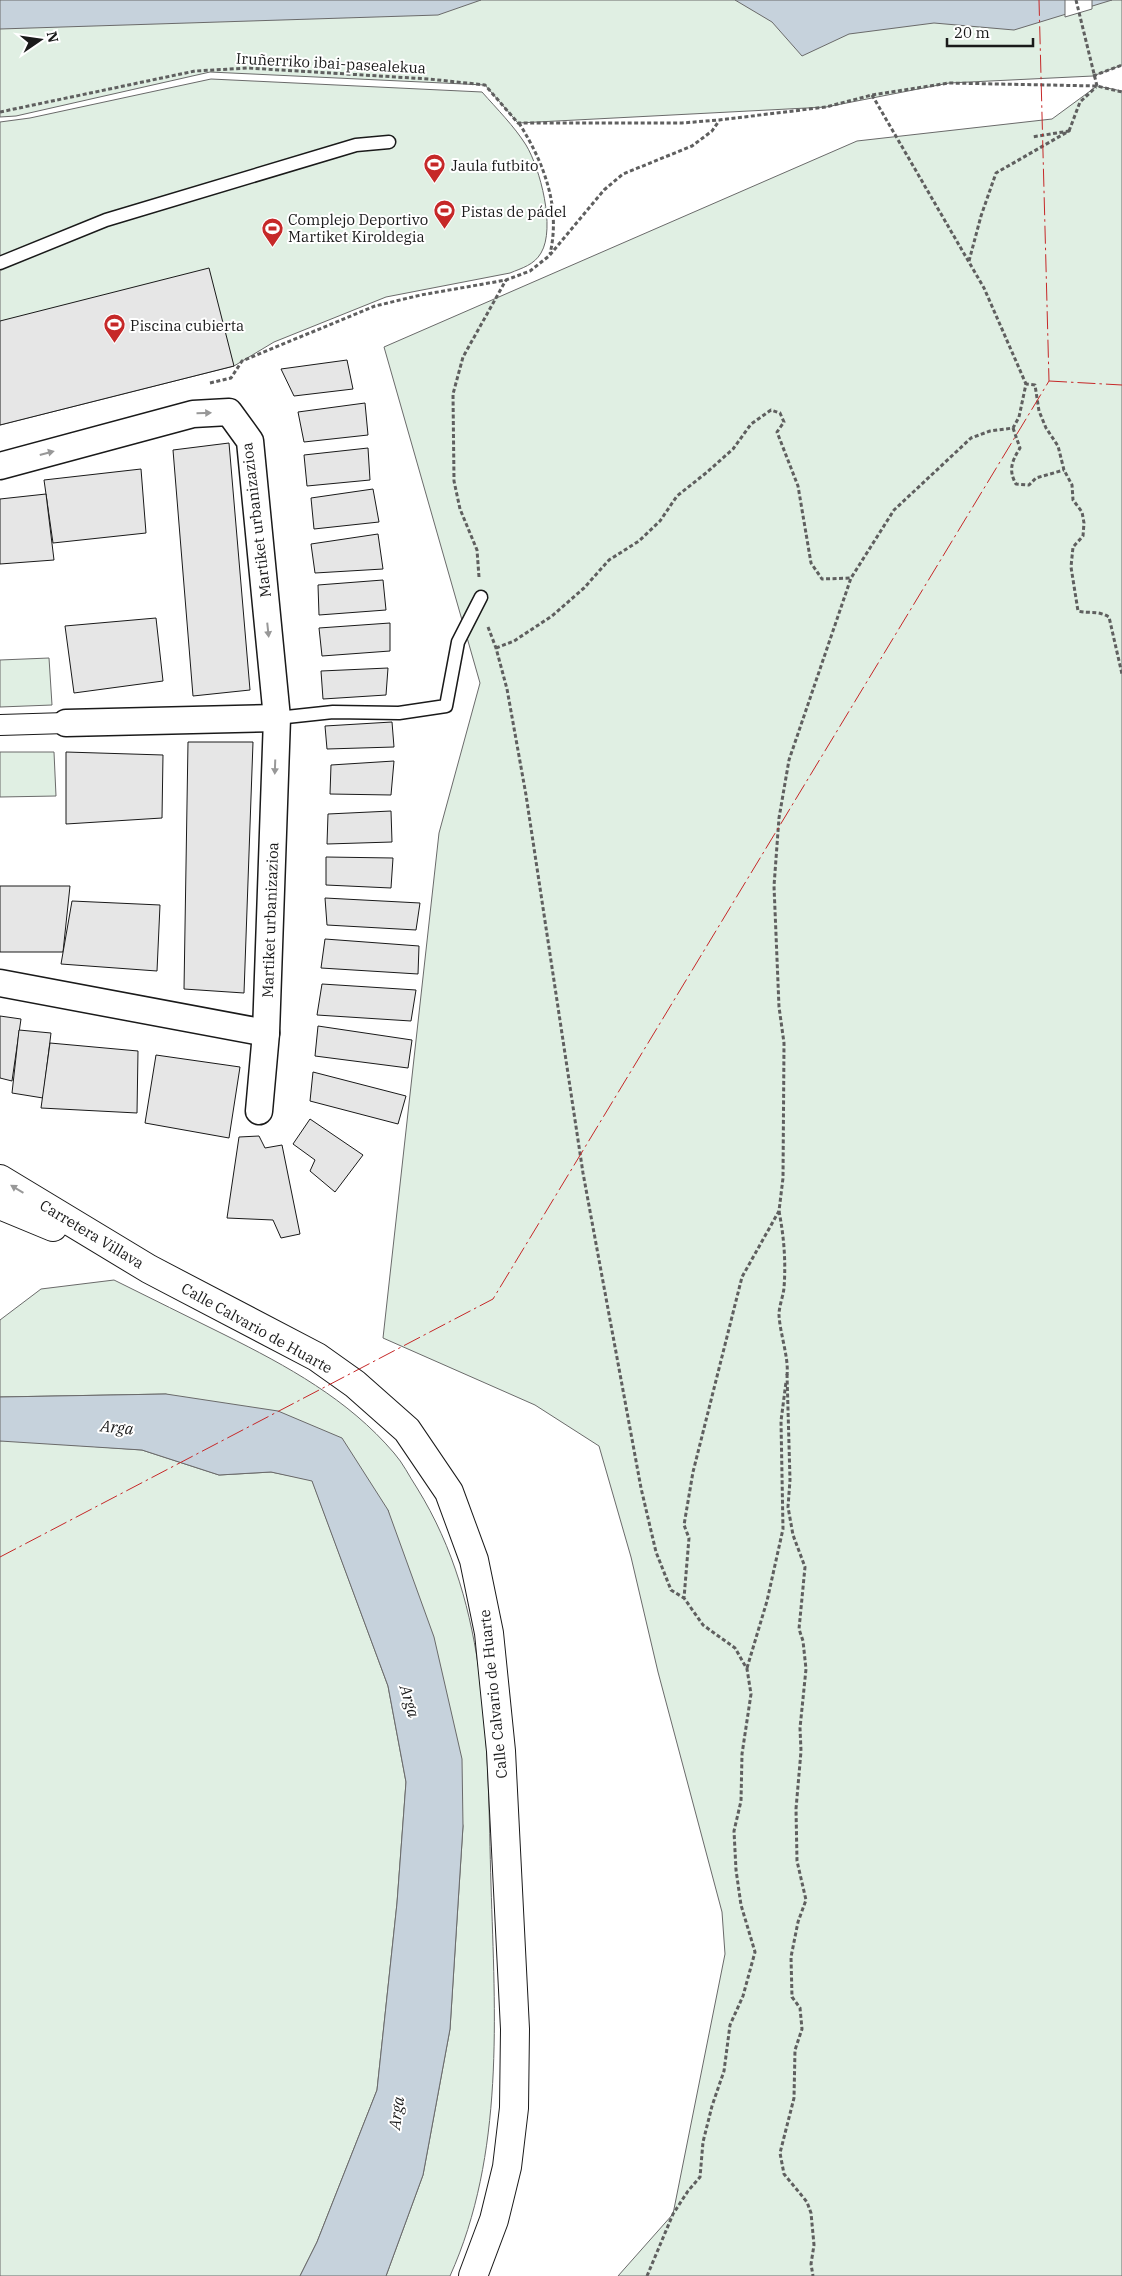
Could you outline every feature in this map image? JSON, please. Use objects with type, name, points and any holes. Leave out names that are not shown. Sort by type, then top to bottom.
[{"type":"main road","name":"Carretera Villava","points":[[0,1179],[148,1269]]},
{"type":"main road","name":"Carretera Villava","points":[[0,1205],[148,1269]]},
{"type":"main road","name":"Calle Calvario de Huarte","points":[[148,1269],[318,1357],[355,1384],[407,1430],[449,1492],[474,1560],[490,1633],[501,1751],[516,2029],[514,2108],[506,2167],[494,2220],[473,2276]]},
{"type":"street","name":"Martiket urbanizazioa","points":[[0,466],[193,414],[229,412],[250,441],[277,718],[266,1033],[259,1111]]},
{"type":"street","points":[[0,725],[277,718]]},
{"type":"street","points":[[0,983],[266,1033]]},
{"type":"lane","points":[[0,263],[106,220],[356,145],[389,142]]},
{"type":"lane","points":[[277,718],[332,712],[399,713],[446,706],[458,642],[481,597]]},
{"type":"path","points":[[1076,0],[1089,60],[1097,86]]},
{"type":"path","points":[[1094,76],[1122,65]]},
{"type":"path","name":"Iruñerriko ibai-pasealekua","points":[[0,112],[195,70],[248,68],[429,79],[485,85],[518,123]]},
{"type":"path","points":[[518,123],[682,123],[719,120],[826,107],[872,95],[949,83],[1097,86],[1122,92]]},
{"type":"path","points":[[969,262],[981,216],[996,174],[1069,130],[1080,102],[1097,86]]},
{"type":"path","points":[[872,95],[984,288],[1026,384],[1019,417],[1013,428],[1020,448],[1011,462],[1012,477],[1016,484],[1022,486],[1029,485],[1036,478],[1064,470]]},
{"type":"path","points":[[242,361],[375,306],[421,295],[506,280],[530,271],[549,256],[604,190],[623,174],[692,146],[712,131],[719,120]]},
{"type":"path","points":[[518,123],[534,147],[544,172],[551,198],[554,223],[549,256]]},
{"type":"path","points":[[1032,137],[1069,130]]},
{"type":"path","points":[[506,280],[463,357],[453,394],[454,481],[460,509],[477,550],[483,614],[496,648],[507,689],[526,795],[582,1163],[641,1488],[656,1552],[670,1590],[684,1598],[703,1625],[734,1648],[747,1669],[751,1694],[742,1754],[741,1801],[734,1831],[736,1870],[741,1905],[755,1952],[744,1996],[730,2025],[724,2071],[702,2142],[700,2176],[673,2214],[647,2276]]},
{"type":"path","points":[[1026,384],[1035,385],[1039,411],[1046,428],[1058,446],[1064,470],[1072,485],[1073,500],[1082,512],[1084,536],[1073,547],[1072,560],[1078,610],[1086,613],[1100,612],[1109,617],[1122,674]]},
{"type":"path","points":[[496,648],[514,641],[552,616],[584,588],[609,560],[639,541],[660,521],[677,496],[733,449],[751,424],[771,410],[780,413],[784,422],[777,432],[798,486],[811,563],[822,579],[851,578]]},
{"type":"path","points":[[747,1669],[768,1601],[783,1529],[781,1421],[788,1366],[782,1343],[779,1312],[784,1289],[784,1242],[779,1211],[783,1178],[784,1043],[779,1007],[774,886],[779,818],[789,760],[851,578],[894,510],[971,438],[990,431],[1013,428]]},
{"type":"path","points":[[684,1598],[689,1538],[684,1525],[692,1472],[742,1277],[779,1211]]},
{"type":"path","points":[[787,1374],[790,1480],[788,1507],[793,1536],[805,1567],[799,1629],[803,1641],[806,1669],[800,1728],[801,1751],[796,1809],[798,1861],[806,1900],[798,1922],[791,1957],[792,1997],[800,2008],[802,2030],[795,2050],[794,2098],[780,2153],[784,2174],[807,2202],[811,2213],[814,2245],[811,2264],[813,2276]]},
{"type":"green space","points":[[0,0],[1122,0],[1122,65],[1093,76],[949,83],[826,107],[518,123],[485,85],[210,72],[16,116],[0,117]]},
{"type":"green space","name":"Complejo Deportivo Martiket Kiroldegia","points":[[211,79],[482,92],[526,145],[536,168],[547,214],[545,242],[541,253],[531,263],[510,273],[386,297],[274,342],[234,366],[0,425],[0,122],[30,118]]},
{"type":"green space","points":[[1097,86],[1122,91],[1122,2276],[618,2276],[673,2214],[725,1954],[722,1912],[658,1672],[631,1557],[599,1446],[535,1405],[383,1338],[439,833],[480,683],[384,347],[857,141],[1052,119]]},
{"type":"green space","points":[[49,658],[52,705],[0,707],[0,660]]},
{"type":"green space","points":[[0,752],[54,752],[56,796],[0,797]]},
{"type":"green space","points":[[114,1280],[271,1359],[316,1385],[357,1416],[394,1453],[403,1465],[441,1534],[459,1581],[472,1630],[480,1680],[485,1731],[490,1834],[494,2034],[493,2084],[480,2182],[468,2230],[450,2276],[386,2276],[423,2175],[450,2029],[463,1826],[388,1510],[166,1394],[0,1397],[0,1320],[41,1289]]},
{"type":"green space","points":[[0,1441],[142,1450],[219,1475],[271,1472],[312,1480],[388,1686],[406,1782],[397,1903],[377,2090],[317,2242],[300,2276],[0,2276]]},
{"type":"water","points":[[0,0],[481,0],[438,15],[0,29]]},
{"type":"water","points":[[735,0],[1112,0],[1014,30],[934,23],[849,34],[802,56],[772,22]]},
{"type":"water","name":"Arga","points":[[166,1394],[278,1411],[342,1438],[388,1510],[434,1637],[462,1759],[463,1826],[450,2029],[423,2175],[386,2276],[300,2276],[317,2242],[377,2090],[397,1903],[406,1782],[388,1686],[312,1481],[271,1472],[219,1475],[142,1450],[0,1441],[0,1397]]},
{"type":"pier","points":[[1065,0],[1092,0],[1092,9],[1065,17]]},
{"type":"building","name":"Piscina cubierta","points":[[209,268],[234,366],[0,425],[0,321]]},
{"type":"building","points":[[347,360],[353,389],[294,396],[281,369]]},
{"type":"building","points":[[365,403],[368,435],[304,442],[298,412]]},
{"type":"building","points":[[229,443],[250,690],[193,696],[173,450]]},
{"type":"building","points":[[368,448],[370,480],[307,486],[304,455]]},
{"type":"building","points":[[141,469],[146,533],[53,543],[44,480]]},
{"type":"building","points":[[373,489],[379,522],[314,529],[311,498]]},
{"type":"building","points":[[46,494],[54,560],[0,564],[0,499]]},
{"type":"building","points":[[378,534],[383,569],[315,573],[311,544]]},
{"type":"building","points":[[383,580],[386,610],[319,615],[318,585]]},
{"type":"building","points":[[156,618],[163,681],[74,693],[65,626]]},
{"type":"building","points":[[390,623],[390,651],[322,656],[319,628]]},
{"type":"building","points":[[388,668],[386,695],[323,699],[321,671]]},
{"type":"building","points":[[392,722],[394,747],[327,749],[325,726]]},
{"type":"building","points":[[188,742],[253,742],[244,993],[184,989]]},
{"type":"building","points":[[66,752],[163,755],[162,818],[66,824]]},
{"type":"building","points":[[394,761],[391,795],[330,794],[331,765]]},
{"type":"building","points":[[391,811],[392,842],[327,844],[328,814]]},
{"type":"building","points":[[326,857],[393,858],[391,888],[326,885]]},
{"type":"building","points":[[0,886],[70,886],[63,952],[0,952]]},
{"type":"building","points":[[325,898],[420,903],[416,930],[327,925]]},
{"type":"building","points":[[72,901],[160,905],[157,971],[61,964]]},
{"type":"building","points":[[325,939],[419,946],[418,974],[321,968]]},
{"type":"building","points":[[322,984],[416,990],[411,1021],[317,1015]]},
{"type":"building","points":[[0,1016],[21,1019],[12,1081],[0,1078]]},
{"type":"building","points":[[318,1026],[412,1040],[408,1068],[315,1056]]},
{"type":"building","points":[[19,1030],[51,1033],[43,1098],[12,1093]]},
{"type":"building","points":[[50,1043],[138,1051],[137,1113],[41,1108]]},
{"type":"building","points":[[156,1055],[240,1067],[229,1138],[145,1123]]},
{"type":"building","points":[[313,1072],[406,1096],[398,1124],[310,1101]]},
{"type":"building","points":[[310,1119],[363,1155],[335,1192],[310,1171],[315,1160],[293,1144]]},
{"type":"building","points":[[259,1136],[265,1148],[282,1145],[300,1234],[281,1238],[273,1220],[227,1218],[239,1137]]},
{"type":"power","points":[[0,1557],[493,1299],[1049,381],[1039,0]]},
{"type":"power","points":[[1049,381],[1122,385]]},
{"type":"place","name":"Jaula futbito","points":[[435,184]]},
{"type":"place","name":"Pistas de pádel","points":[[445,230]]},
{"type":"place","name":"Complejo Deportivo Martiket Kiroldegia","points":[[272,247]]},
{"type":"place","name":"Piscina cubierta","points":[[114,344]]}]
